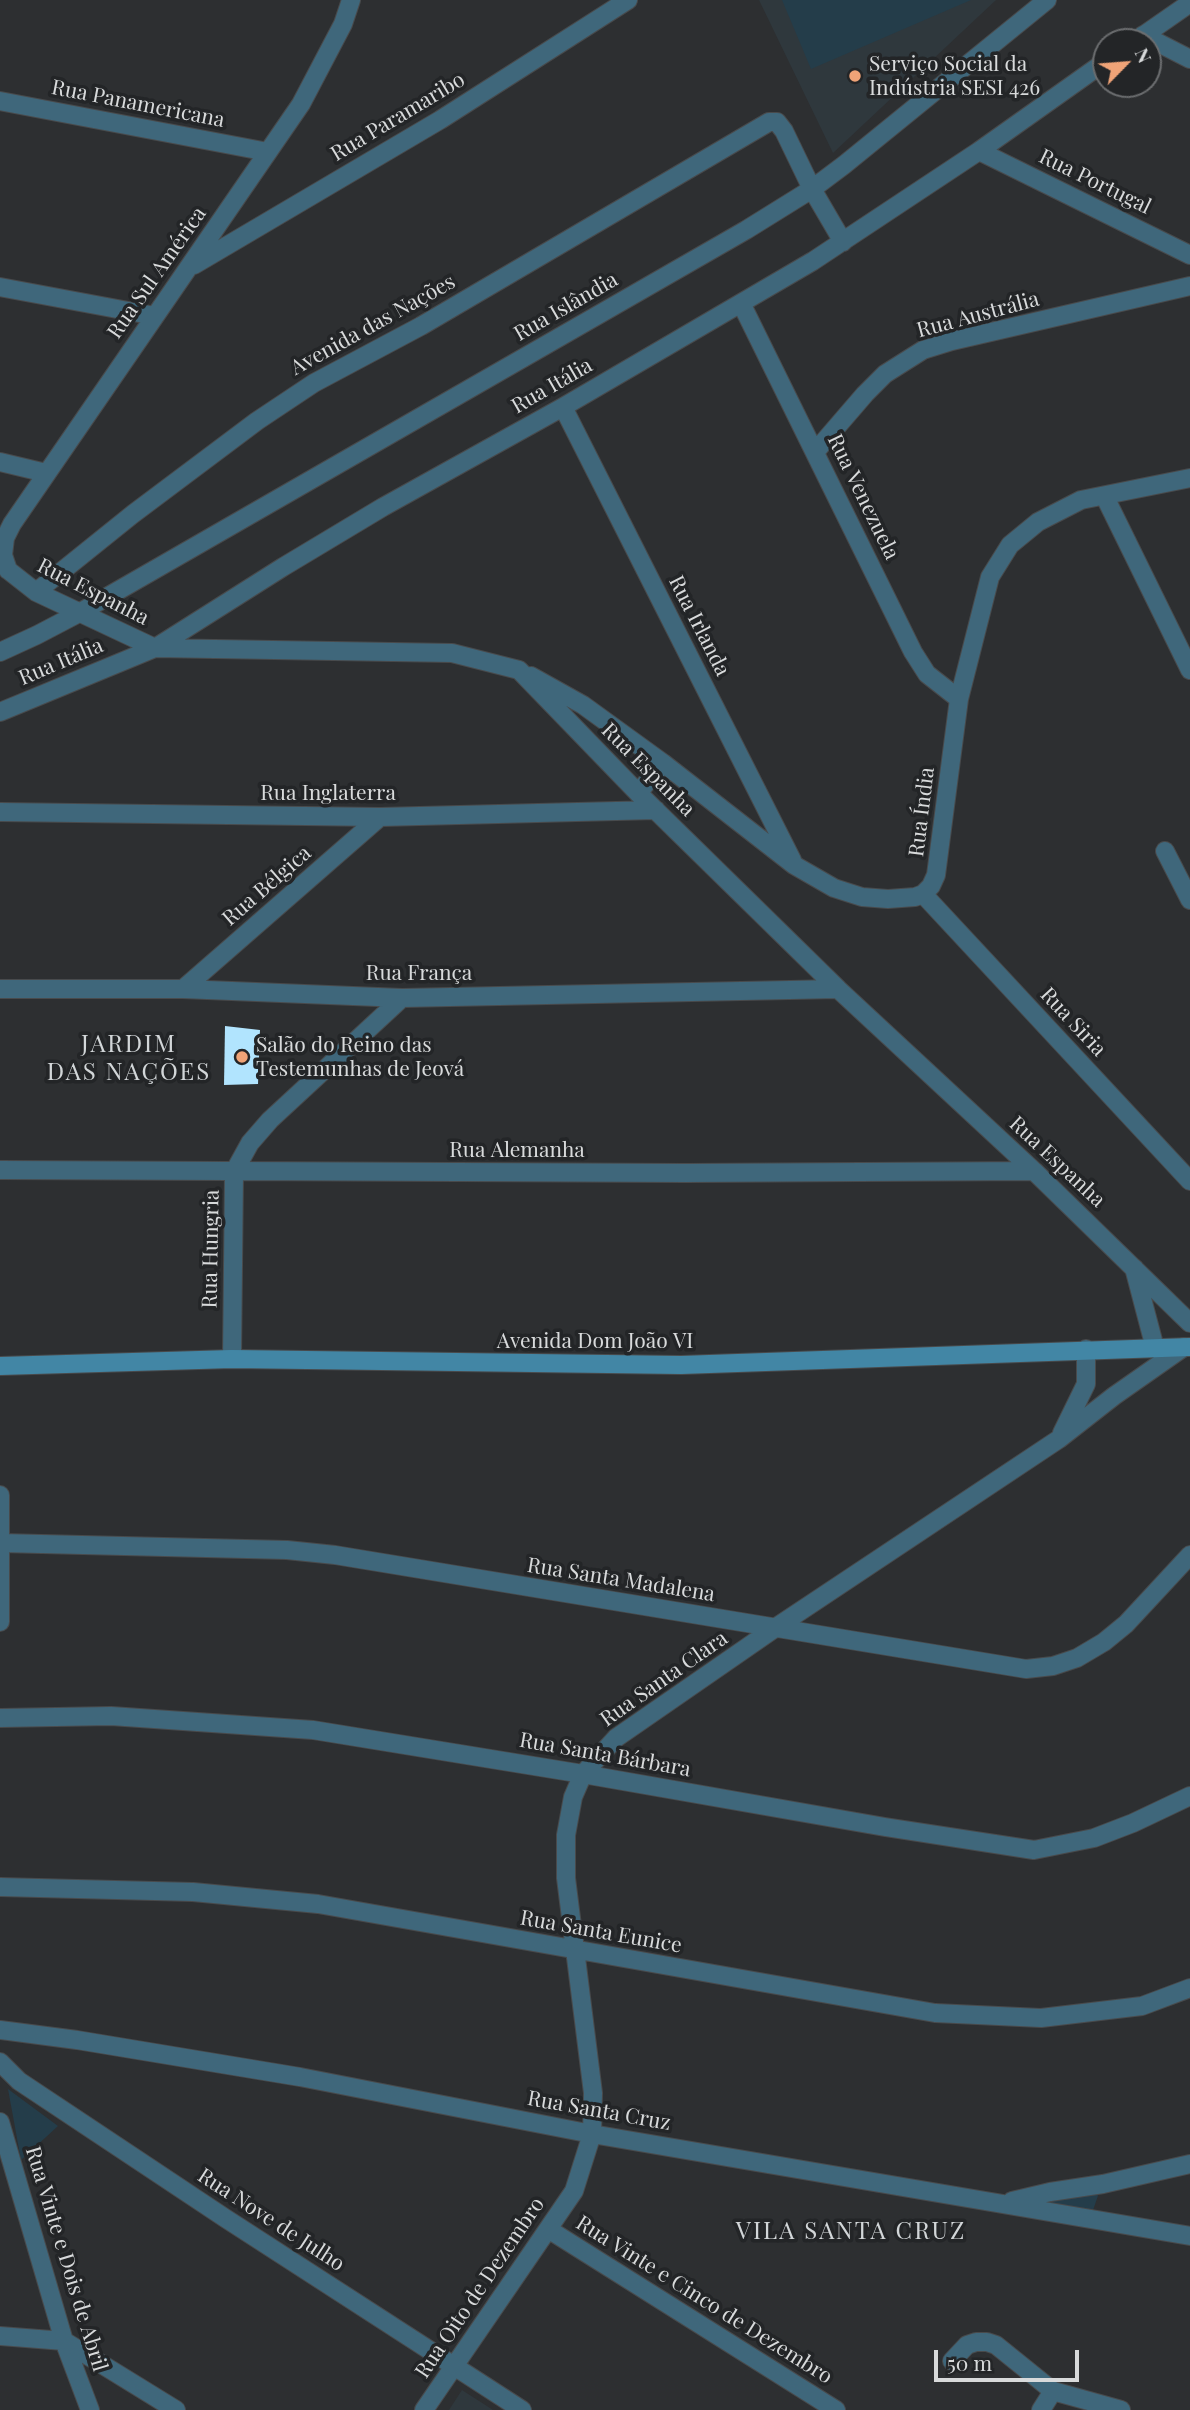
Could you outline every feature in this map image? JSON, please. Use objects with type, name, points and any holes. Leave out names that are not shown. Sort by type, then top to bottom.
[{"type":"street","name":"Rua Sul América","points":[[4,571],[5,538],[46,473],[301,104],[342,24],[351,0]]},
{"type":"street","name":"Rua Paramaribo","points":[[188,268],[440,120],[610,5],[628,0]]},
{"type":"street","name":"Rua Islândia","points":[[0,652],[79,613],[734,237],[812,189],[1047,0]]},
{"type":"street","points":[[1154,28],[1190,3]]},
{"type":"street","points":[[1162,48],[1190,59]]},
{"type":"street","name":"Rua Itália","points":[[0,712],[155,648],[361,520],[563,407],[843,242],[1092,71]]},
{"type":"street","name":"Rua Panamericana","points":[[0,102],[268,152]]},
{"type":"street","name":"Avenida das Nações","points":[[36,592],[133,514],[257,421],[314,383],[421,326],[769,122],[777,122],[812,189]]},
{"type":"street","name":"Rua Portugal","points":[[979,151],[1190,255]]},
{"type":"street","points":[[812,189],[843,242]]},
{"type":"street","name":"Rua Austrália","points":[[816,452],[885,374],[923,350],[1190,286]]},
{"type":"street","points":[[0,287],[155,316]]},
{"type":"street","name":"Rua Venezuela","points":[[741,303],[913,652],[928,674],[959,699]]},
{"type":"street","name":"Rua Irlanda","points":[[563,407],[794,865]]},
{"type":"street","points":[[0,462],[46,473]]},
{"type":"street","name":"Rua Índia","points":[[923,894],[931,886],[939,864],[959,699],[990,576],[1010,545],[1038,522],[1081,500],[1190,478]]},
{"type":"street","points":[[1105,497],[1190,670]]},
{"type":"street","name":"Rua Espanha","points":[[4,571],[36,592],[155,648],[453,653],[519,670],[638,793],[838,989],[1034,1171],[1190,1323]]},
{"type":"street","points":[[519,670],[583,705],[663,763],[794,865],[834,888],[862,897],[888,899],[923,894]]},
{"type":"street","points":[[638,793],[663,763]]},
{"type":"street","name":"Rua Inglaterra","points":[[0,812],[380,817],[656,810]]},
{"type":"street","name":"Rua Bélgica","points":[[183,989],[380,817]]},
{"type":"street","points":[[1165,851],[1190,900]]},
{"type":"street","name":"Rua Siria","points":[[923,894],[1190,1181]]},
{"type":"street","name":"Rua França","points":[[0,989],[183,989],[402,998],[838,989]]},
{"type":"street","name":"Rua Hungria","points":[[232,1359],[234,1172],[250,1143],[270,1120],[402,998]]},
{"type":"street","name":"Rua Alemanha","points":[[0,1170],[1034,1171]]},
{"type":"street","points":[[1134,1268],[1155,1348]]},
{"type":"street","name":"Avenida Dom João VI","points":[[0,1366],[232,1359],[681,1365],[1187,1347]]},
{"type":"street","name":"Rua Santa Clara","points":[[574,2191],[592,2134],[593,2093],[566,1878],[566,1835],[573,1797],[583,1774],[617,1738],[775,1628],[1059,1439],[1123,1390],[1187,1347]]},
{"type":"street","points":[[1059,1439],[1086,1384],[1086,1349]]},
{"type":"street","points":[[1086,1384],[1098,1389],[1123,1390]]},
{"type":"street","points":[[0,1495],[0,1622]]},
{"type":"street","name":"Rua Santa Madalena","points":[[1,1543],[287,1550],[335,1555],[1026,1669],[1052,1666],[1077,1658],[1104,1642],[1126,1624],[1190,1555]]},
{"type":"street","name":"Rua Santa Bárbara","points":[[0,1718],[111,1716],[313,1730],[1034,1850],[1094,1838],[1190,1796]]},
{"type":"street","name":"Rua Santa Eunice","points":[[0,1887],[193,1892],[318,1904],[936,2013],[1041,2018],[1142,2006],[1190,1988]]},
{"type":"street","name":"Rua Santa Cruz","points":[[0,2030],[300,2077],[592,2134],[1190,2236]]},
{"type":"street","name":"Rua Nove de Julho","points":[[0,2062],[19,2081],[522,2410]]},
{"type":"street","name":"Rua Vinte e Dois de Abril","points":[[0,2122],[64,2342],[90,2410]]},
{"type":"street","points":[[1003,2203],[1190,2164]]},
{"type":"street","name":"Rua Oito de Dezembro","points":[[424,2410],[574,2191]]},
{"type":"street","name":"Rua Vinte e Cinco de Dezembro","points":[[548,2230],[836,2410]]},
{"type":"street","points":[[0,2336],[64,2342],[176,2410]]},
{"type":"street","points":[[952,2361],[967,2345],[987,2342],[996,2345],[1053,2391],[1121,2410]]},
{"type":"street","points":[[1041,2410],[1053,2391]]},
{"type":"shaded area","name":"Serviço Social da Indústria SESI 426","points":[[759,0],[996,0],[833,153]]},
{"type":"shaded area","points":[[782,0],[971,0],[811,69]]},
{"type":"shaded area","points":[[8,2089],[58,2126],[21,2160]]},
{"type":"shaded area","points":[[1100,2190],[1092,2213],[1048,2202]]},
{"type":"shaded area","points":[[462,2390],[493,2410],[449,2410]]},
{"type":"building","name":"Salão do Reino das Testemunhas de Jeová","points":[[225,1026],[260,1030],[258,1084],[224,1085]]},
{"type":"place","name":"Serviço Social da Indústria SESI 426","points":[[855,76]]},
{"type":"place","name":"Salão do Reino das Testemunhas de Jeová","points":[[242,1057]]},
{"type":"district","name":"JARDIM DAS NAÇÕES","points":[[129,1059]]},
{"type":"district","name":"VILA SANTA CRUZ","points":[[851,2232]]}]
